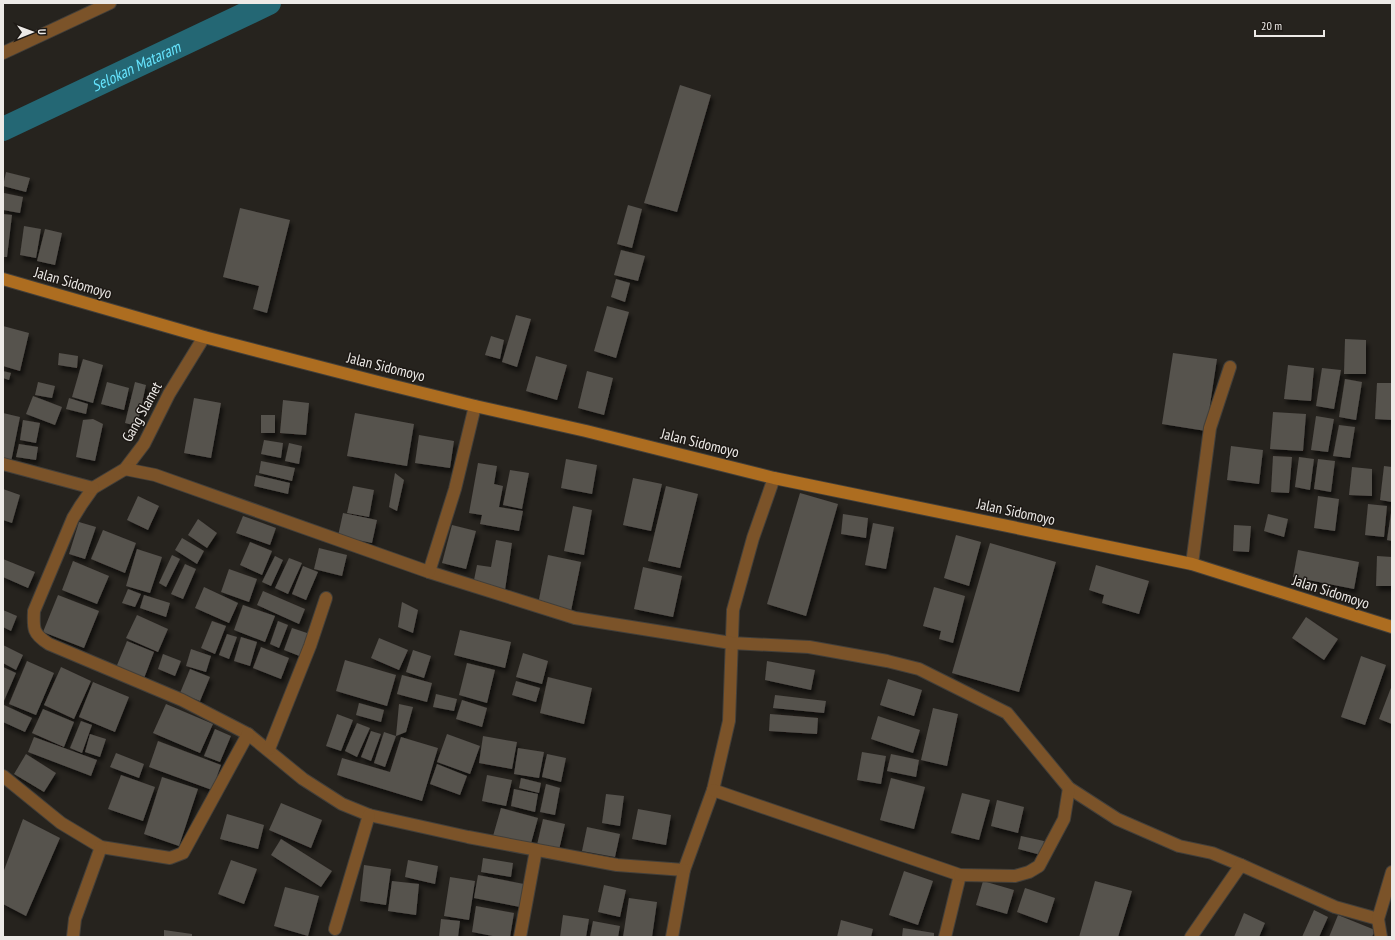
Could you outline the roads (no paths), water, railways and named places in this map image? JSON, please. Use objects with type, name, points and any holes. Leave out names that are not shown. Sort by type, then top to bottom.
[{"type":"main road","name":"Jalan Sidomoyo","points":[[3,279],[204,337],[475,406],[586,431],[774,478],[1192,564],[1392,627]]},
{"type":"street","points":[[3,53],[110,3]]},
{"type":"street","name":"Gang Slamet","points":[[93,488],[125,470],[144,444],[169,394],[204,337]]},
{"type":"street","points":[[1192,564],[1210,428],[1230,367]]},
{"type":"street","points":[[429,572],[455,489],[475,406]]},
{"type":"street","points":[[3,464],[93,488],[73,518],[34,611],[33,626],[38,637],[50,644],[182,700],[248,734],[269,749],[302,779],[342,804],[369,815],[536,850],[617,865],[684,870]]},
{"type":"street","points":[[125,470],[155,475],[429,572],[575,618],[731,643],[809,647],[887,660],[919,669],[1007,713],[1069,788],[1117,819],[1179,846],[1212,853],[1335,906],[1378,919]]},
{"type":"street","points":[[672,937],[684,870],[713,790],[729,721],[733,610],[753,538],[774,478]]},
{"type":"street","points":[[269,749],[310,646],[326,598]]},
{"type":"street","points":[[3,776],[61,823],[101,847],[170,858],[183,853],[248,734]]},
{"type":"street","points":[[713,790],[960,875],[1015,876],[1029,872],[1039,866],[1064,819],[1069,788]]},
{"type":"street","points":[[335,929],[369,815]]},
{"type":"street","points":[[73,937],[74,919],[101,847]]},
{"type":"street","points":[[520,937],[536,850]]},
{"type":"street","points":[[1191,937],[1241,865]]},
{"type":"street","points":[[1381,937],[1378,919],[1392,872]]},
{"type":"street","points":[[945,937],[960,875]]},
{"type":"waterway","name":"Selokan Mataram","points":[[3,129],[269,3]]}]
